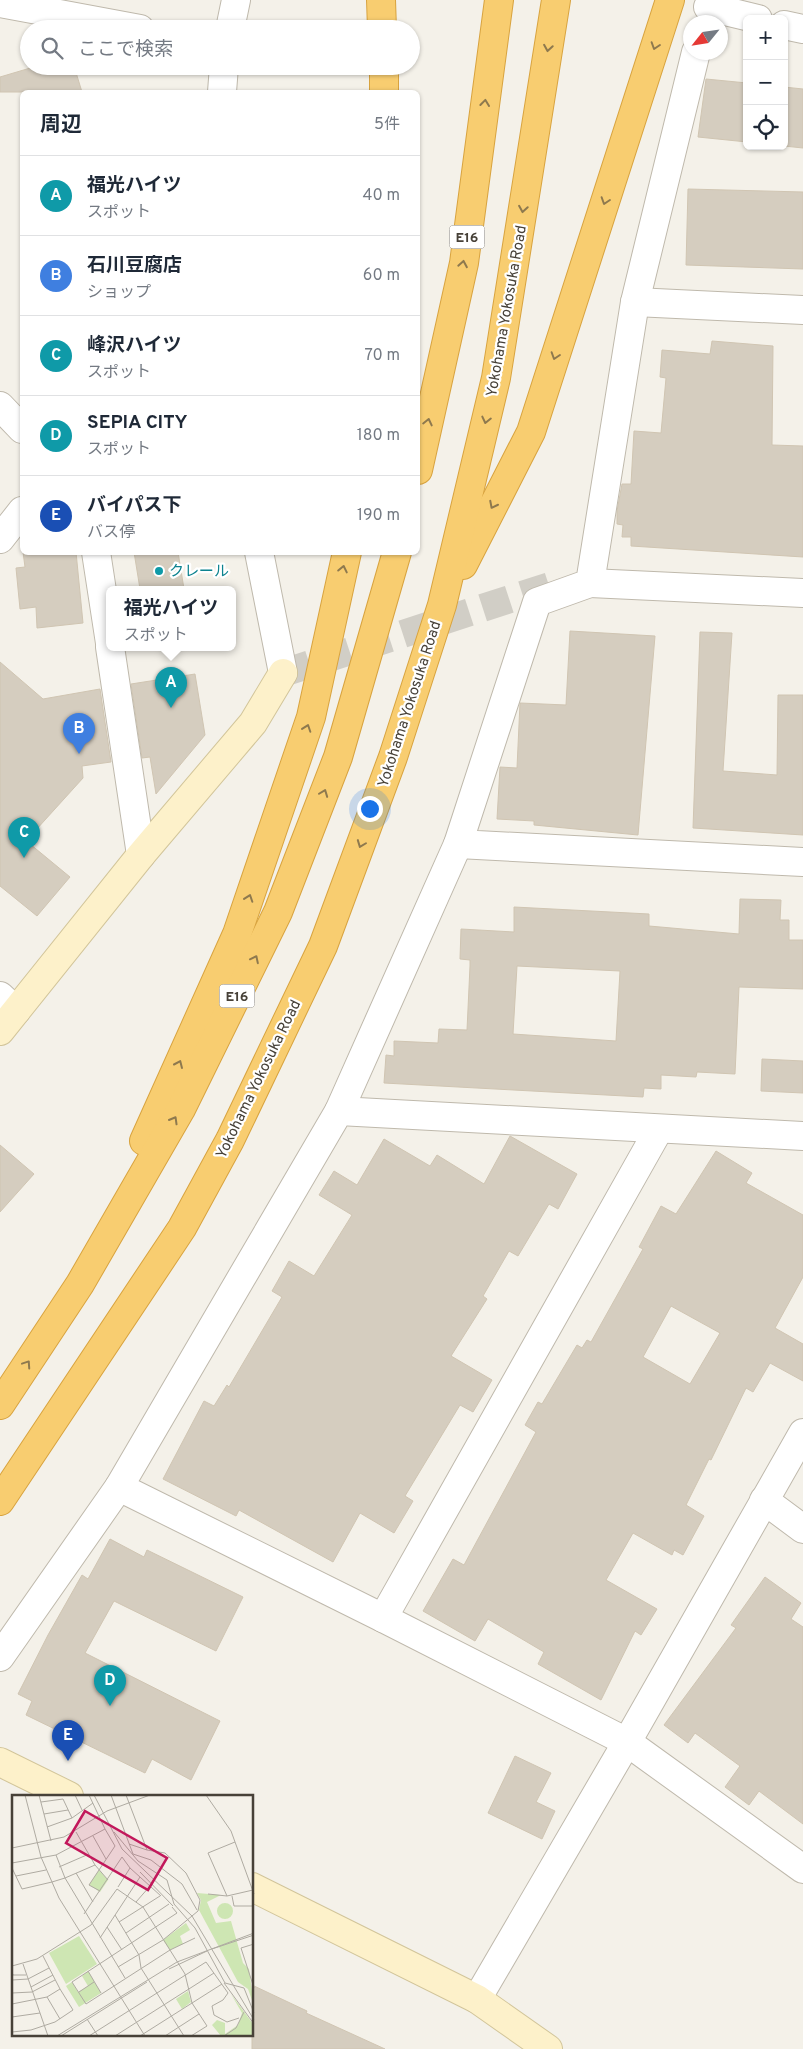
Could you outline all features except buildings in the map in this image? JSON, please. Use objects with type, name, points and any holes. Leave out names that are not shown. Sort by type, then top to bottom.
[{"type":"highway","points":[[381,0],[382,20]]},
{"type":"highway","name":"E16","points":[[420,461],[464,263],[499,0]]},
{"type":"highway","name":"Yokohama Yokosuka Road","points":[[0,1501],[182,1228],[230,1140],[323,946],[394,757],[442,605],[496,378],[556,0]]},
{"type":"highway","points":[[442,605],[531,432],[670,0]]},
{"type":"highway","points":[[384,75],[384,90]]},
{"type":"highway","points":[[80,1284],[237,934],[311,717],[346,555]]},
{"type":"highway","name":"E16","points":[[0,1405],[80,1284],[181,1108],[278,912],[338,757],[396,555]]},
{"type":"street","points":[[232,20],[236,0]]},
{"type":"street","points":[[0,3],[92,20]]},
{"type":"street","points":[[707,10],[743,16]]},
{"type":"street","points":[[788,26],[803,29]]},
{"type":"street","points":[[590,583],[635,302],[694,60]]},
{"type":"street","points":[[222,90],[223,75]]},
{"type":"street","points":[[635,302],[803,310]]},
{"type":"street","points":[[0,406],[20,427]]},
{"type":"street","points":[[0,539],[20,514]]},
{"type":"street","points":[[96,555],[106,618]]},
{"type":"street","points":[[5,1013],[253,723],[283,673],[260,555]]},
{"type":"street","points":[[0,1658],[119,1487],[338,1111],[458,844],[537,602],[590,583],[803,592]]},
{"type":"street","points":[[111,651],[141,855]]},
{"type":"street","points":[[458,844],[803,862]]},
{"type":"street","points":[[338,1111],[803,1136]]},
{"type":"street","points":[[383,1618],[659,1129]]},
{"type":"street","points":[[477,1999],[803,1433]]},
{"type":"street","points":[[119,1487],[383,1618],[626,1742],[803,1869]]},
{"type":"street","points":[[764,1500],[803,1529]]},
{"type":"street","points":[[0,1762],[67,1795]]},
{"type":"street","points":[[254,1889],[477,1999],[548,2049]]},
{"type":"tunnel","points":[[283,673],[553,585],[562,585]]},
{"type":"place","name":"クレール","points":[[159,571]]},
{"type":"place","name":"福光ハイツ","points":[[171,708]]},
{"type":"place","name":"石川豆腐店","points":[[79,754]]},
{"type":"place","name":"峰沢ハイツ","points":[[24,858]]},
{"type":"place","name":"SEPIA CITY","points":[[110,1706]]},
{"type":"place","name":"バイパス下","points":[[68,1761]]}]
